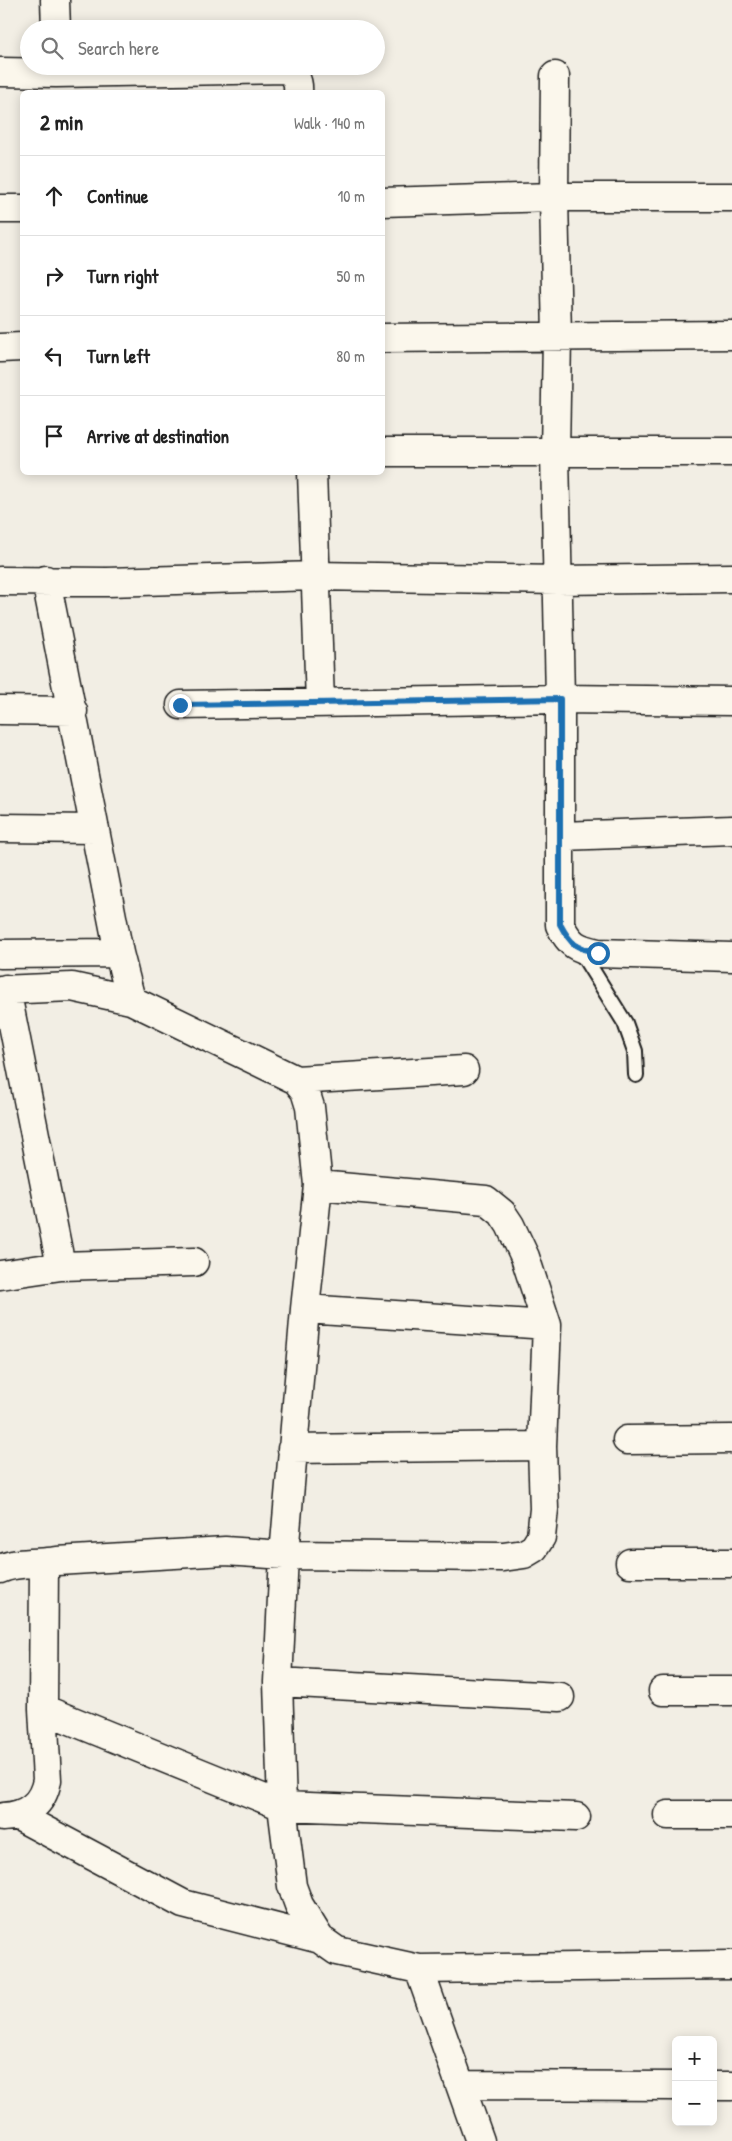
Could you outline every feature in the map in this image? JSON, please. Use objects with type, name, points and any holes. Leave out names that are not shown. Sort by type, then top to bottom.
[{"type":"street","points":[[55,0],[56,20]]},
{"type":"street","points":[[0,72],[20,74]]},
{"type":"street","points":[[34,75],[56,77],[113,75]]},
{"type":"street","points":[[294,75],[298,90]]},
{"type":"street","points":[[555,76],[554,197],[557,337],[555,453],[560,699],[560,924],[567,939],[578,948],[598,953],[641,956],[732,957]]},
{"type":"street","points":[[385,202],[554,197],[732,197]]},
{"type":"street","points":[[0,209],[20,209]]},
{"type":"street","points":[[385,338],[732,335]]},
{"type":"street","points":[[0,348],[20,347]]},
{"type":"street","points":[[385,452],[732,452]]},
{"type":"street","points":[[312,475],[320,703]]},
{"type":"street","points":[[0,581],[316,576],[557,580],[732,578]]},
{"type":"street","points":[[46,580],[119,953],[131,1000]]},
{"type":"street","points":[[180,705],[560,699],[732,701]]},
{"type":"street","points":[[0,710],[73,711]]},
{"type":"street","points":[[0,828],[96,829]]},
{"type":"street","points":[[561,836],[732,830]]},
{"type":"street","points":[[0,954],[119,953]]},
{"type":"street","points":[[61,1266],[3,990],[72,986],[131,1000],[296,1080],[305,1091],[310,1107],[318,1185],[304,1308],[292,1449],[284,1555],[278,1682],[282,1806],[292,1886],[299,1905],[320,1939]]},
{"type":"street","points":[[296,1080],[464,1070]]},
{"type":"street","points":[[0,1569],[17,1564],[225,1552],[284,1555],[503,1557],[524,1554],[534,1548],[541,1537],[544,1509],[542,1446],[547,1325],[525,1257],[510,1225],[502,1213],[486,1200],[318,1185]]},
{"type":"street","points":[[0,1275],[61,1266],[194,1262]]},
{"type":"street","points":[[304,1308],[547,1325]]},
{"type":"street","points":[[627,1440],[732,1439]]},
{"type":"street","points":[[292,1449],[542,1446]]},
{"type":"street","points":[[9,1816],[39,1802],[45,1791],[47,1780],[43,1709],[44,1563]]},
{"type":"street","points":[[630,1564],[732,1563]]},
{"type":"street","points":[[278,1682],[560,1697]]},
{"type":"street","points":[[663,1692],[732,1691]]},
{"type":"street","points":[[43,1709],[282,1806],[576,1817]]},
{"type":"street","points":[[668,1815],[732,1814]]},
{"type":"street","points":[[9,1816],[183,1904],[320,1939],[337,1951],[419,1969],[732,1965]]},
{"type":"street","points":[[419,1969],[462,2085],[480,2141]]},
{"type":"street","points":[[462,2085],[672,2086]]},
{"type":"street","points":[[717,2086],[732,2086]]},
{"type":"lane","points":[[578,948],[628,1029],[635,1051],[636,1075]]},
{"type":"route","points":[[180,705],[560,699],[560,924],[567,939],[578,948],[598,953]]}]
